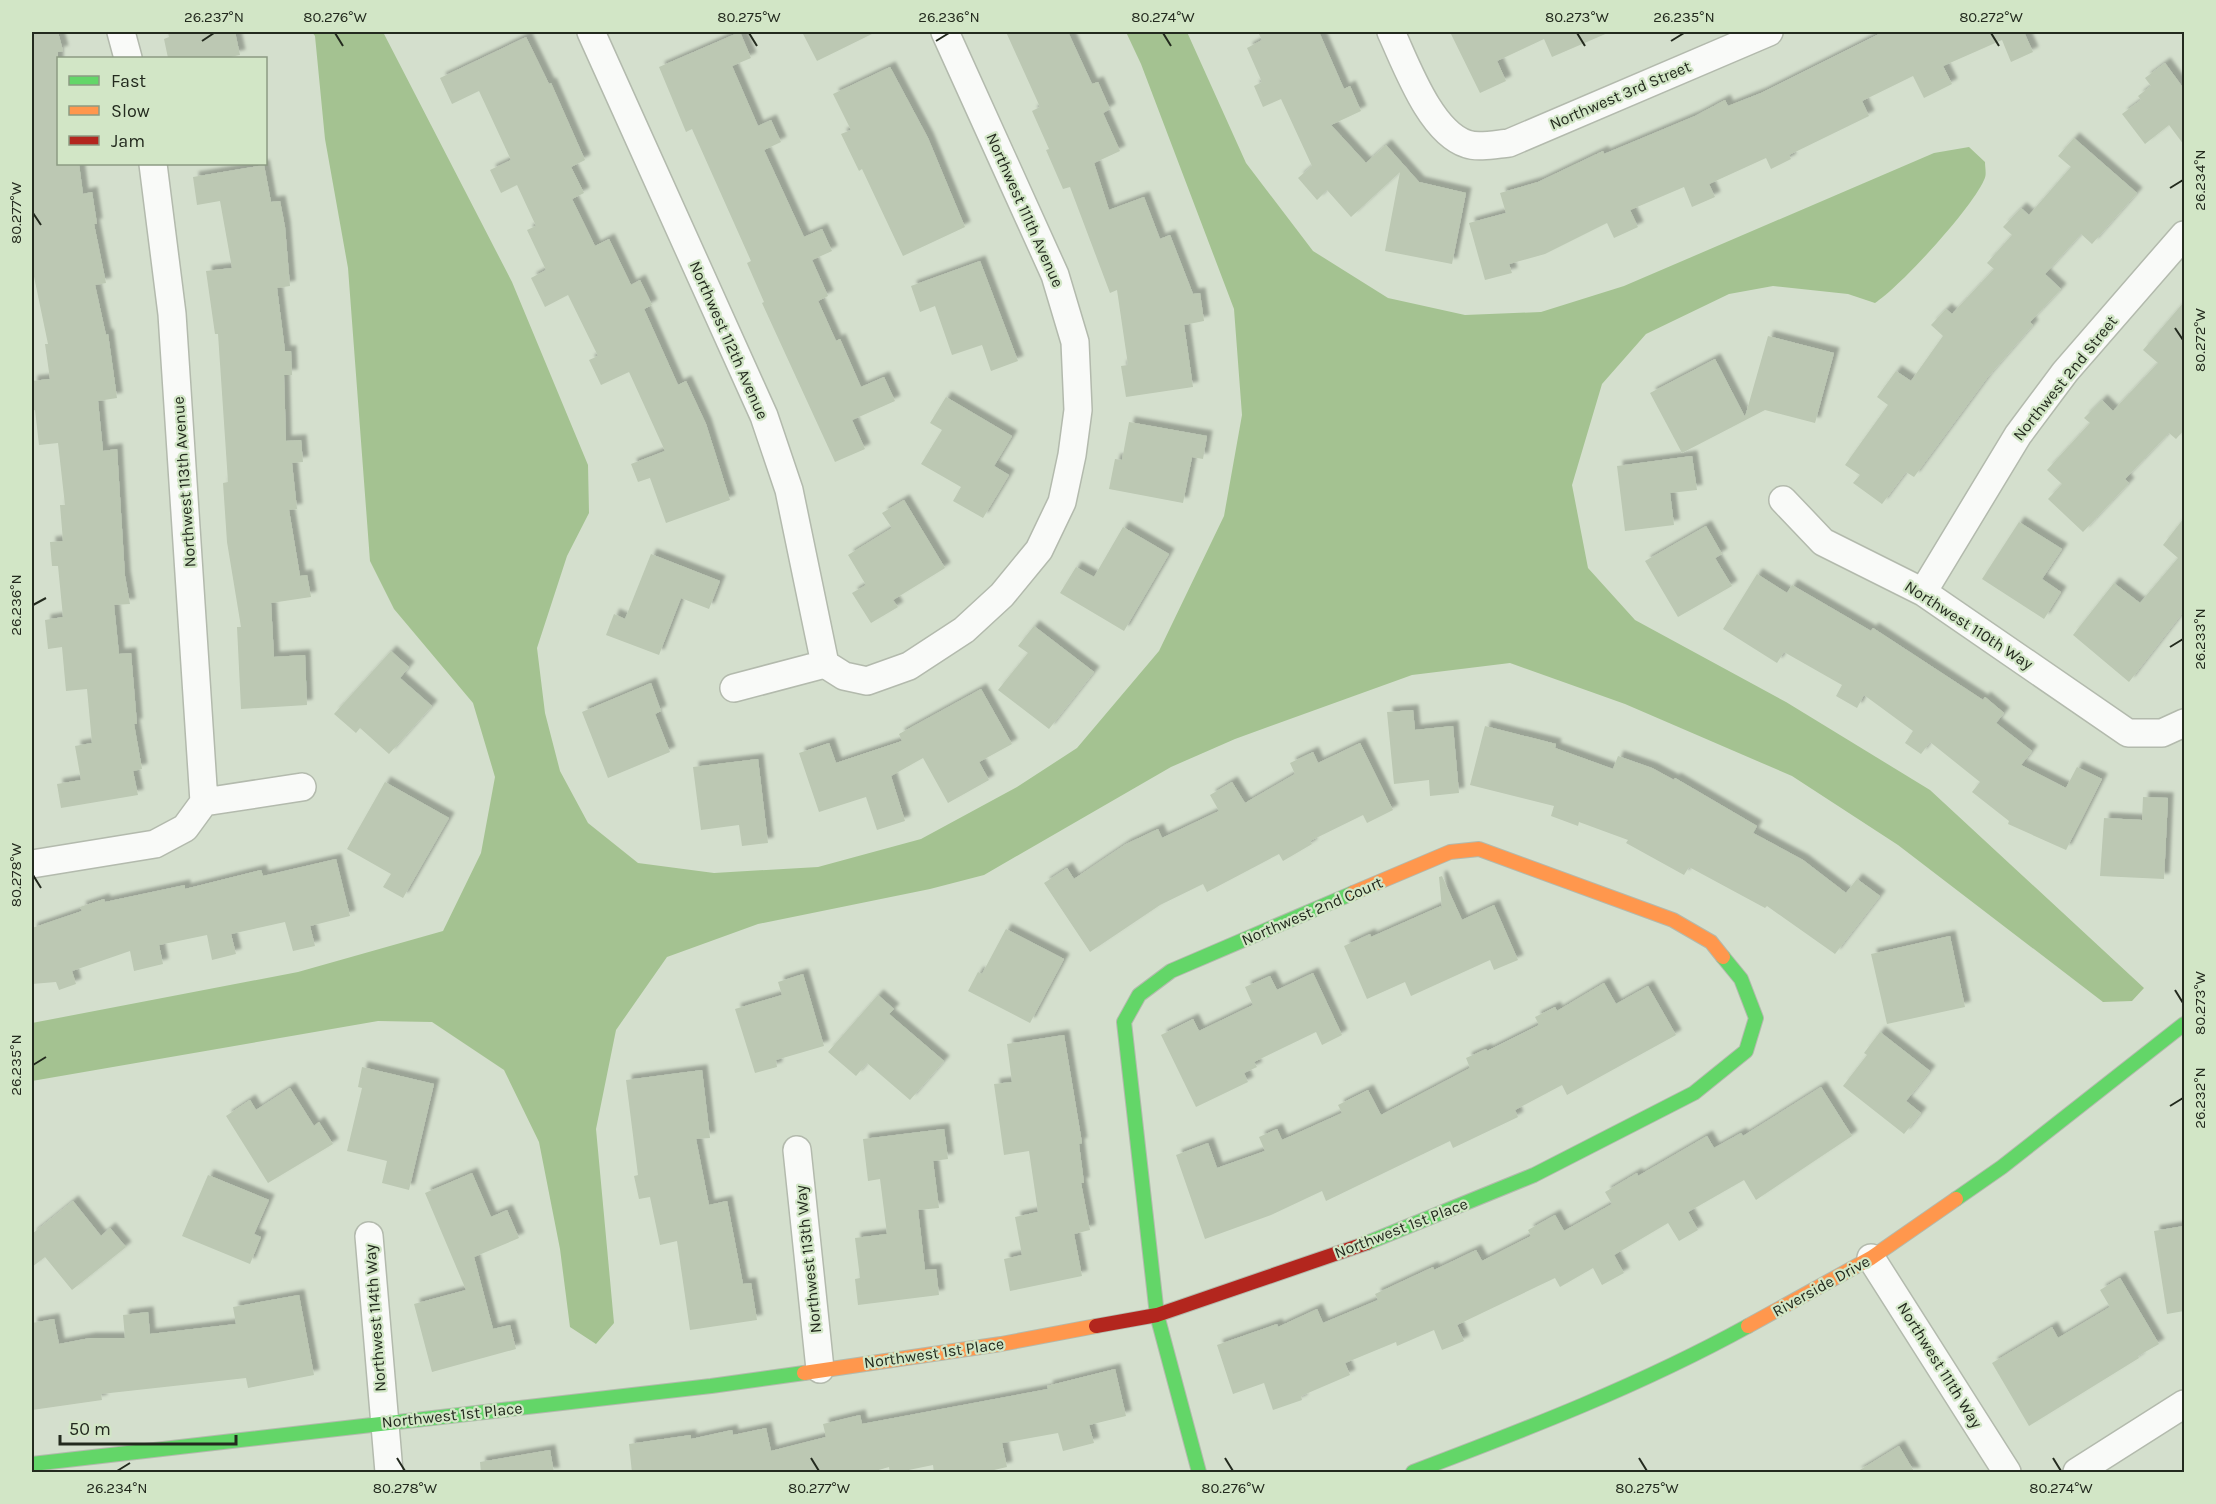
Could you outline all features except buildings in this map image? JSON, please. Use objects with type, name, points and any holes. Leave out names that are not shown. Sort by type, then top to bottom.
[{"type":"street","points":[[121,32],[128,57]]},
{"type":"street","name":"Northwest 112th Avenue","points":[[591,32],[764,416],[789,490],[825,664]]},
{"type":"street","name":"Northwest 111th Avenue","points":[[825,664],[844,676],[867,681],[909,666],[964,630],[1002,595],[1039,550],[1062,502],[1078,410],[1075,342],[1055,275],[945,32]]},
{"type":"street","name":"Northwest 3rd Street","points":[[1391,32],[1427,108],[1444,128],[1468,145],[1509,143],[1769,32]]},
{"type":"street","name":"Northwest 113th Avenue","points":[[153,165],[172,314],[204,802]]},
{"type":"street","name":"Northwest 2nd Street","points":[[1923,592],[2018,435],[2065,372],[2184,235]]},
{"type":"street","name":"Northwest 110th Way","points":[[1783,500],[1823,542],[1923,592],[2128,733],[2173,728]]},
{"type":"street","points":[[734,688],[825,664]]},
{"type":"street","points":[[32,864],[155,844],[184,828],[204,802],[302,788]]},
{"type":"street","name":"Northwest 2nd Court","points":[[1199,1473],[1157,1315],[1124,1023],[1139,995],[1171,971],[1450,852],[1479,849],[1673,920],[1711,942],[1741,979],[1756,1018]]},
{"type":"street","name":"Northwest 1st Place","points":[[32,1464],[711,1386],[1001,1344],[1157,1315],[1370,1242],[1534,1174],[1694,1093],[1746,1051],[1756,1018]]},
{"type":"street","name":"Riverside Drive","points":[[1413,1473],[1514,1434],[1699,1353],[1871,1258],[2002,1167],[2184,1024]]},
{"type":"street","name":"Northwest 113th Way","points":[[797,1150],[820,1369]]},
{"type":"street","name":"Northwest 114th Way","points":[[369,1236],[389,1473]]},
{"type":"street","name":"Northwest 111th Way","points":[[1871,1258],[2007,1473]]},
{"type":"street","points":[[2077,1473],[2184,1404]]},
{"type":"shaded area","points":[[312,32],[383,32],[512,282],[588,465],[589,513],[567,556],[537,648],[545,713],[560,771],[588,823],[638,863],[714,873],[818,867],[921,839],[1017,787],[1077,748],[1159,651],[1224,516],[1242,415],[1234,309],[1141,64],[1126,32],[1187,32],[1246,163],[1313,251],[1388,298],[1465,315],[1541,312],[1624,286],[1934,153],[1969,147],[1985,162],[1985,178],[1977,193],[1935,246],[1901,281],[1875,303],[1848,294],[1773,286],[1729,294],[1646,334],[1602,384],[1572,485],[1588,568],[1635,620],[1786,702],[1930,790],[2144,988],[2132,1001],[2103,1002],[1898,845],[1792,776],[1625,704],[1510,663],[1412,675],[1235,739],[1171,767],[984,875],[930,889],[758,924],[667,957],[616,1030],[596,1129],[614,1323],[596,1344],[570,1327],[560,1249],[539,1142],[504,1070],[432,1022],[378,1021],[32,1081],[32,1023],[298,972],[443,931],[481,853],[495,777],[473,703],[394,609],[370,561],[348,268],[325,139],[315,36]]},
{"type":"traffic: fast","points":[[1199,1472],[1157,1315],[1124,1022],[1139,995],[1171,971],[1353,893]]},
{"type":"traffic: fast","points":[[1367,1243],[1534,1175],[1694,1093],[1746,1051],[1756,1018],[1741,979],[1723,957]]},
{"type":"traffic: fast","points":[[1956,1199],[2002,1167],[2184,1024]]},
{"type":"traffic: fast","points":[[1413,1472],[1625,1387],[1748,1326]]},
{"type":"traffic: fast","points":[[32,1464],[711,1386],[804,1373]]},
{"type":"traffic: slow","points":[[1353,893],[1450,852],[1479,849],[1673,920],[1711,942],[1723,957]]},
{"type":"traffic: slow","points":[[1748,1326],[1871,1258],[1956,1199]]},
{"type":"traffic: slow","points":[[804,1373],[1001,1344],[1096,1326]]},
{"type":"traffic: jam","points":[[1096,1326],[1157,1315],[1367,1243]]}]
